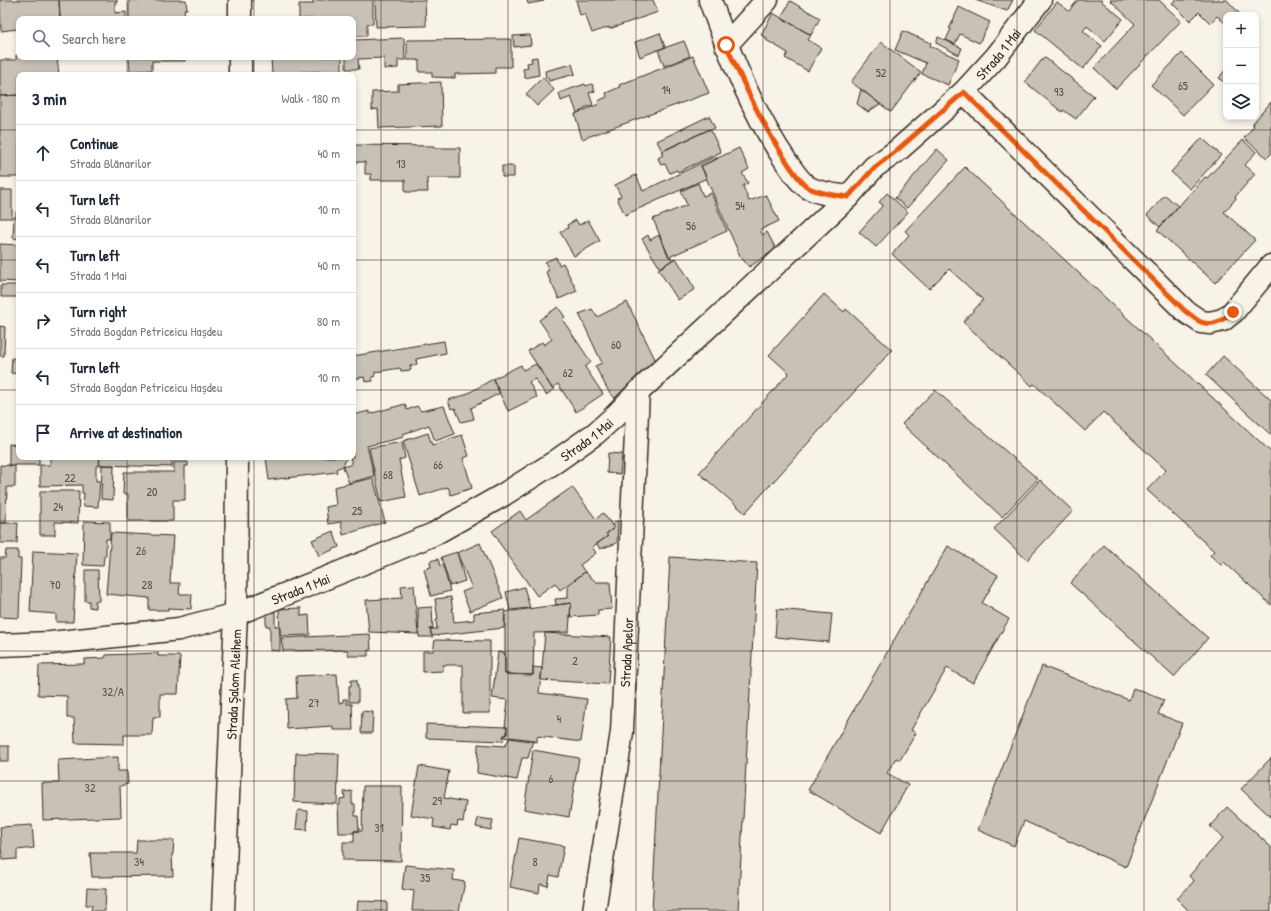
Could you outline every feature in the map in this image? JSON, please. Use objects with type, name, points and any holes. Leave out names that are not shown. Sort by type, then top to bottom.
[{"type":"street","points":[[240,0],[240,16]]},
{"type":"street","points":[[710,0],[726,45],[761,118],[779,151],[795,174],[808,187],[826,194],[848,197]]},
{"type":"street","points":[[726,45],[767,0]]},
{"type":"street","name":"Strada 1 Mai","points":[[0,645],[51,643],[179,629],[236,614],[434,534],[503,496],[596,433],[615,416],[638,392],[848,197],[874,168],[896,151],[964,92],[996,57],[1040,0]]},
{"type":"street","points":[[240,60],[240,72]]},
{"type":"street","points":[[964,92],[1185,311],[1201,322],[1210,323],[1223,320],[1233,312],[1271,266]]},
{"type":"street","name":"Strada Apelor","points":[[594,911],[622,732],[638,392]]},
{"type":"street","name":"Strada Șalom Aleihem","points":[[223,911],[236,614],[237,460]]},
{"type":"building","points":[[0,0],[59,0],[60,16],[16,16],[16,29],[1,31]]},
{"type":"building","points":[[59,0],[117,0],[117,2],[115,2],[115,13],[126,12],[126,16],[60,16]]},
{"type":"building","points":[[129,0],[186,0],[187,9],[184,9],[185,16],[129,16]]},
{"type":"building","points":[[313,0],[373,0],[373,24],[367,24],[367,36],[356,36],[356,16],[299,16],[299,4],[313,4]]},
{"type":"building","points":[[375,0],[425,0],[426,26],[376,27]]},
{"type":"building","points":[[527,0],[544,0],[544,1],[528,4]]},
{"type":"building","points":[[576,0],[653,0],[658,12],[609,29],[609,27],[592,33],[585,14],[580,15]]},
{"type":"building","points":[[975,0],[1013,0],[1007,11]]},
{"type":"building","points":[[1078,0],[1102,0],[1101,1],[1123,19],[1105,41],[1087,26],[1083,31],[1102,46],[1083,69],[1035,30],[1057,2],[1069,11]]},
{"type":"building","points":[[1110,0],[1159,0],[1181,21],[1116,89],[1094,68],[1135,24]]},
{"type":"building","points":[[1175,0],[1227,0],[1238,12],[1223,12],[1223,21],[1217,16],[1210,23],[1199,12],[1190,21],[1172,3]]},
{"type":"building","points":[[790,1],[820,18],[811,35],[781,18]]},
{"type":"building","points":[[959,7],[990,22],[979,43],[960,34],[955,44],[946,40],[951,29],[949,28]]},
{"type":"building","points":[[773,13],[811,35],[808,40],[821,48],[808,71],[785,58],[788,53],[766,40],[767,38],[761,35]]},
{"type":"building","points":[[903,31],[931,43],[930,46],[959,59],[948,85],[922,74],[926,63],[895,50]]},
{"type":"building","points":[[660,33],[665,47],[640,57],[635,42]]},
{"type":"building","points":[[530,35],[531,45],[514,47],[513,36]]},
{"type":"building","points":[[938,37],[962,48],[959,55],[936,43]]},
{"type":"building","points":[[404,38],[405,60],[398,60],[398,68],[384,69],[384,58],[358,59],[359,69],[346,69],[346,60],[356,60],[356,40]]},
{"type":"building","points":[[511,39],[511,67],[495,67],[495,73],[455,74],[455,78],[432,77],[432,72],[419,72],[419,60],[407,60],[407,40]]},
{"type":"building","points":[[684,41],[690,56],[664,66],[658,50]]},
{"type":"building","points":[[881,42],[921,72],[891,112],[851,82]]},
{"type":"building","points":[[1182,53],[1213,84],[1183,115],[1151,85]]},
{"type":"building","points":[[693,56],[709,93],[582,139],[575,114],[599,104],[598,101],[607,97],[606,93],[620,87],[619,85]]},
{"type":"building","points":[[537,57],[539,75],[525,78],[523,69],[528,68],[527,63],[532,62],[531,58]]},
{"type":"building","points":[[1044,57],[1094,96],[1076,119],[1063,110],[1062,112],[1025,82]]},
{"type":"building","points":[[0,60],[57,60],[59,72],[16,72],[16,95],[0,96]]},
{"type":"building","points":[[129,60],[185,60],[152,61],[152,70],[130,71]]},
{"type":"building","points":[[271,60],[342,60],[342,71],[272,72]]},
{"type":"building","points":[[572,64],[575,74],[549,81],[548,78],[546,78],[545,71]]},
{"type":"building","points":[[1223,73],[1223,81],[1219,78]]},
{"type":"building","points":[[543,77],[554,90],[537,106],[526,94]]},
{"type":"building","points":[[441,82],[442,126],[379,128],[378,109],[372,110],[372,92],[398,91],[398,84]]},
{"type":"building","points":[[585,84],[586,86],[592,84],[595,91],[589,93],[593,105],[584,108],[584,110],[577,113],[571,97],[561,101],[559,93]]},
{"type":"building","points":[[861,89],[880,104],[868,112],[857,104]]},
{"type":"building","points":[[16,95],[16,177],[0,177],[0,96]]},
{"type":"building","points":[[1271,102],[1271,154],[1267,158],[1244,138],[1254,126],[1252,124],[1255,120],[1259,120],[1259,116]]},
{"type":"building","points":[[709,116],[715,128],[662,151],[657,141]]},
{"type":"building","points":[[710,129],[721,152],[678,172],[677,170],[670,173],[665,164],[661,165],[658,158],[663,155],[661,152]]},
{"type":"building","points":[[1202,138],[1221,155],[1190,189],[1171,172]]},
{"type":"building","points":[[1243,140],[1256,152],[1245,165],[1255,174],[1224,212],[1255,240],[1215,283],[1157,230],[1205,177],[1207,178]]},
{"type":"building","points":[[356,145],[434,146],[434,148],[460,148],[460,178],[427,178],[428,192],[405,192],[405,180],[371,180],[371,174],[365,174],[365,162],[356,162]]},
{"type":"building","points":[[739,148],[749,169],[742,173],[748,183],[743,186],[749,201],[766,195],[779,221],[760,230],[763,235],[767,232],[776,249],[749,267],[740,256],[701,166]]},
{"type":"building","points":[[937,149],[949,160],[907,208],[895,198]]},
{"type":"building","points":[[716,156],[717,159],[701,166],[707,178],[625,215],[617,198],[621,196],[615,185],[636,175],[643,191]]},
{"type":"building","points":[[502,166],[514,166],[514,177],[502,177]]},
{"type":"building","points":[[965,167],[1271,452],[1271,605],[1224,562],[1221,565],[1210,555],[1214,551],[1147,490],[1166,470],[1103,412],[1085,431],[1034,384],[1032,386],[963,322],[983,300],[949,269],[929,289],[892,254],[909,235],[905,231]]},
{"type":"building","points":[[698,183],[703,196],[711,193],[727,231],[669,257],[653,219],[687,205],[681,191]]},
{"type":"building","points":[[0,190],[12,190],[12,218],[0,218]]},
{"type":"building","points":[[887,193],[908,212],[876,247],[859,232],[883,205],[879,202]]},
{"type":"building","points":[[1165,195],[1178,206],[1160,227],[1147,215]]},
{"type":"building","points":[[14,217],[16,217],[16,238],[13,238]]},
{"type":"building","points":[[576,220],[579,225],[588,220],[600,241],[574,256],[560,232],[568,228],[567,225]]},
{"type":"building","points":[[648,235],[650,240],[659,235],[669,257],[670,256],[672,260],[660,268],[642,239]]},
{"type":"building","points":[[0,244],[16,245],[16,282],[0,281]]},
{"type":"building","points":[[556,257],[559,265],[563,263],[577,291],[559,299],[546,272],[549,270],[545,262]]},
{"type":"building","points":[[676,258],[695,289],[678,300],[658,269]]},
{"type":"building","points":[[1,285],[16,285],[16,297],[1,297]]},
{"type":"building","points":[[824,294],[844,312],[846,309],[892,350],[745,513],[699,473],[789,373],[769,355]]},
{"type":"building","points":[[627,302],[655,359],[615,398],[609,392],[595,366],[602,363],[579,314],[592,309],[597,317]]},
{"type":"building","points":[[558,307],[565,317],[562,319],[591,362],[585,367],[603,394],[576,412],[558,384],[552,388],[528,351],[542,342],[544,345],[552,339],[539,320]]},
{"type":"building","points":[[0,326],[5,327],[4,356],[0,356]]},
{"type":"building","points":[[444,341],[446,353],[416,359],[417,364],[410,366],[411,370],[401,371],[400,368],[375,372],[375,376],[372,377],[373,381],[365,382],[364,377],[356,378],[356,356]]},
{"type":"building","points":[[1223,356],[1271,400],[1271,435],[1206,375]]},
{"type":"building","points":[[12,358],[16,359],[16,374],[11,373]]},
{"type":"building","points":[[536,364],[552,388],[554,387],[555,389],[546,395],[535,379],[529,382],[537,397],[508,411],[493,379],[521,365],[523,370]]},
{"type":"building","points":[[493,379],[500,393],[471,408],[474,419],[461,422],[455,408],[451,409],[448,400],[465,395]]},
{"type":"building","points":[[935,390],[1038,479],[1002,517],[902,424]]},
{"type":"building","points":[[405,404],[407,410],[417,406],[421,411],[444,406],[455,434],[435,441],[429,425],[403,434],[404,437],[367,446],[374,476],[349,483],[343,467],[352,464],[351,460],[356,460],[356,414],[369,411],[369,414]]},
{"type":"building","points":[[428,433],[432,445],[462,435],[469,456],[463,458],[472,488],[451,495],[448,487],[420,496],[403,441]]},
{"type":"building","points":[[402,442],[405,458],[399,460],[406,497],[381,502],[369,448]]},
{"type":"building","points":[[9,444],[16,445],[16,460],[39,460],[39,465],[9,465]]},
{"type":"building","points":[[608,453],[622,454],[620,474],[607,473]]},
{"type":"building","points":[[50,460],[100,460],[99,466],[96,466],[96,481],[100,481],[98,507],[83,506],[84,493],[82,493],[82,485],[40,486],[40,465],[50,465]]},
{"type":"building","points":[[100,460],[172,460],[172,467],[99,465]]},
{"type":"building","points":[[266,460],[346,460],[343,466],[336,469],[337,472],[269,480]]},
{"type":"building","points":[[174,462],[188,462],[188,466],[185,466],[185,500],[173,500],[173,521],[128,521],[128,494],[123,494],[124,472],[174,472]]},
{"type":"building","points":[[0,465],[15,466],[15,487],[7,487],[6,523],[0,523]]},
{"type":"building","points":[[102,465],[114,465],[113,500],[101,499]]},
{"type":"building","points":[[373,478],[385,522],[343,535],[341,522],[328,524],[326,507],[336,505],[334,487]]},
{"type":"building","points":[[1040,480],[1073,511],[1027,560],[994,529]]},
{"type":"building","points":[[572,487],[596,519],[603,513],[614,528],[606,534],[608,536],[592,547],[596,553],[580,565],[585,572],[560,590],[555,583],[537,596],[492,531],[520,511],[526,520]]},
{"type":"building","points":[[40,491],[79,491],[78,523],[55,522],[55,535],[40,535]]},
{"type":"building","points":[[618,520],[617,543],[600,549],[597,544],[608,536],[606,534],[614,528],[612,525]]},
{"type":"building","points":[[84,521],[110,522],[110,539],[106,539],[106,556],[104,556],[103,566],[83,565]]},
{"type":"building","points":[[0,523],[18,523],[17,543],[0,543]]},
{"type":"building","points":[[333,531],[339,547],[319,556],[312,540]]},
{"type":"building","points":[[111,533],[173,536],[170,583],[180,583],[179,594],[192,594],[191,609],[168,608],[168,610],[149,610],[149,598],[106,594]]},
{"type":"building","points":[[480,543],[503,598],[470,611],[462,592],[472,588],[457,553]]},
{"type":"building","points":[[1104,545],[1208,638],[1174,677],[1070,583]]},
{"type":"building","points":[[948,546],[998,575],[982,603],[1009,619],[973,683],[947,668],[911,730],[916,733],[900,760],[896,758],[887,773],[908,785],[881,833],[808,790]]},
{"type":"building","points":[[6,550],[18,550],[18,559],[21,559],[19,618],[0,617],[0,558],[5,558]]},
{"type":"building","points":[[33,551],[77,553],[73,622],[56,622],[56,614],[30,612]]},
{"type":"building","points":[[457,552],[465,581],[450,586],[441,557]]},
{"type":"building","points":[[670,557],[757,563],[738,911],[652,911]]},
{"type":"building","points":[[438,559],[440,566],[443,565],[450,591],[431,596],[424,569],[431,567],[430,561]]},
{"type":"building","points":[[85,570],[98,570],[99,601],[95,601],[95,608],[89,607],[89,601],[85,601]]},
{"type":"building","points":[[585,572],[596,582],[610,582],[612,609],[598,610],[598,615],[570,617],[571,603],[556,605],[555,599],[568,598],[568,585]]},
{"type":"building","points":[[414,585],[418,634],[369,632],[366,600],[402,598],[401,586]]},
{"type":"building","points":[[524,587],[530,608],[510,610],[506,592]]},
{"type":"building","points":[[451,597],[454,622],[474,620],[474,613],[505,610],[504,628],[432,636],[430,629],[437,629],[436,620],[438,620],[435,599]]},
{"type":"building","points":[[571,603],[569,632],[534,633],[533,675],[505,674],[505,612]]},
{"type":"building","points":[[432,607],[433,629],[430,629],[433,637],[419,637],[418,608]]},
{"type":"building","points":[[301,608],[301,616],[309,615],[310,635],[280,636],[279,609]]},
{"type":"building","points":[[777,609],[832,614],[829,642],[775,637]]},
{"type":"building","points":[[266,611],[275,612],[275,626],[280,626],[280,651],[270,650],[270,626],[266,626]]},
{"type":"building","points":[[545,633],[611,637],[608,684],[541,680]]},
{"type":"building","points":[[370,634],[371,650],[368,650],[368,656],[349,656],[347,650],[283,651],[281,638]]},
{"type":"building","points":[[435,640],[490,641],[490,713],[463,713],[463,665],[443,665],[443,671],[423,672],[423,651],[433,651]]},
{"type":"building","points":[[498,652],[505,653],[505,674],[533,675],[533,667],[542,668],[539,693],[587,699],[581,742],[537,736],[537,742],[503,737],[504,735],[507,735],[507,727],[505,727],[508,700],[492,698]]},
{"type":"building","points":[[158,653],[158,656],[180,656],[178,694],[160,694],[160,717],[153,717],[152,735],[124,735],[124,744],[75,743],[74,718],[67,718],[67,696],[38,695],[39,665],[84,664],[85,659],[105,658],[106,655]]},
{"type":"building","points":[[1042,666],[1129,700],[1133,688],[1164,700],[1158,714],[1182,723],[1126,867],[1024,821],[1014,846],[978,830]]},
{"type":"building","points":[[337,674],[339,703],[343,702],[343,699],[347,699],[347,704],[352,704],[353,730],[333,730],[333,726],[287,729],[286,699],[297,698],[296,676]]},
{"type":"building","points":[[351,680],[357,680],[358,702],[349,702],[349,686],[351,686]]},
{"type":"building","points":[[362,711],[373,712],[372,733],[361,733]]},
{"type":"building","points":[[426,724],[507,727],[507,735],[504,735],[503,741],[426,738]]},
{"type":"building","points":[[510,737],[533,740],[528,758],[522,758],[517,780],[477,773],[478,744],[505,746]]},
{"type":"building","points":[[0,746],[9,746],[9,761],[0,761]]},
{"type":"building","points":[[533,750],[579,758],[569,817],[524,809]]},
{"type":"building","points":[[296,753],[339,754],[337,804],[294,802]]},
{"type":"building","points":[[118,757],[118,771],[127,771],[128,784],[120,786],[121,817],[43,820],[42,783],[59,783],[58,760]]},
{"type":"building","points":[[1271,758],[1271,817],[1241,789]]},
{"type":"building","points":[[419,766],[449,771],[444,798],[466,802],[463,822],[458,821],[457,826],[451,825],[450,830],[433,827],[434,819],[411,815]]},
{"type":"building","points":[[363,786],[402,786],[401,861],[343,860],[343,842],[354,842],[354,831],[362,831]]},
{"type":"building","points":[[352,791],[352,804],[355,804],[355,816],[358,816],[359,831],[354,831],[354,833],[339,833],[338,805],[340,805],[340,799],[345,798],[344,792]]},
{"type":"building","points":[[1227,807],[1271,847],[1271,911],[1189,911],[1177,899],[1194,881],[1189,876],[1223,838],[1210,826]]},
{"type":"building","points":[[298,810],[308,811],[307,830],[296,829]]},
{"type":"building","points":[[478,818],[493,820],[491,830],[476,827]]},
{"type":"building","points":[[32,825],[34,848],[17,850],[17,859],[2,860],[0,827]]},
{"type":"building","points":[[519,838],[564,846],[558,877],[550,875],[548,886],[540,884],[539,893],[510,887]]},
{"type":"building","points":[[137,840],[174,840],[172,854],[173,876],[92,877],[90,853],[136,853]]},
{"type":"building","points":[[405,865],[454,870],[453,880],[465,882],[459,911],[412,911],[414,891],[402,889]]},
{"type":"building","points":[[87,888],[106,889],[105,911],[91,911],[92,905],[86,905]]},
{"type":"building","points":[[358,901],[387,902],[387,911],[357,911]]},
{"type":"route","points":[[726,45],[761,118],[779,151],[795,174],[808,187],[826,194],[848,197],[874,168],[896,151],[964,92],[1185,311],[1201,322],[1210,323],[1223,320],[1233,312]]}]
